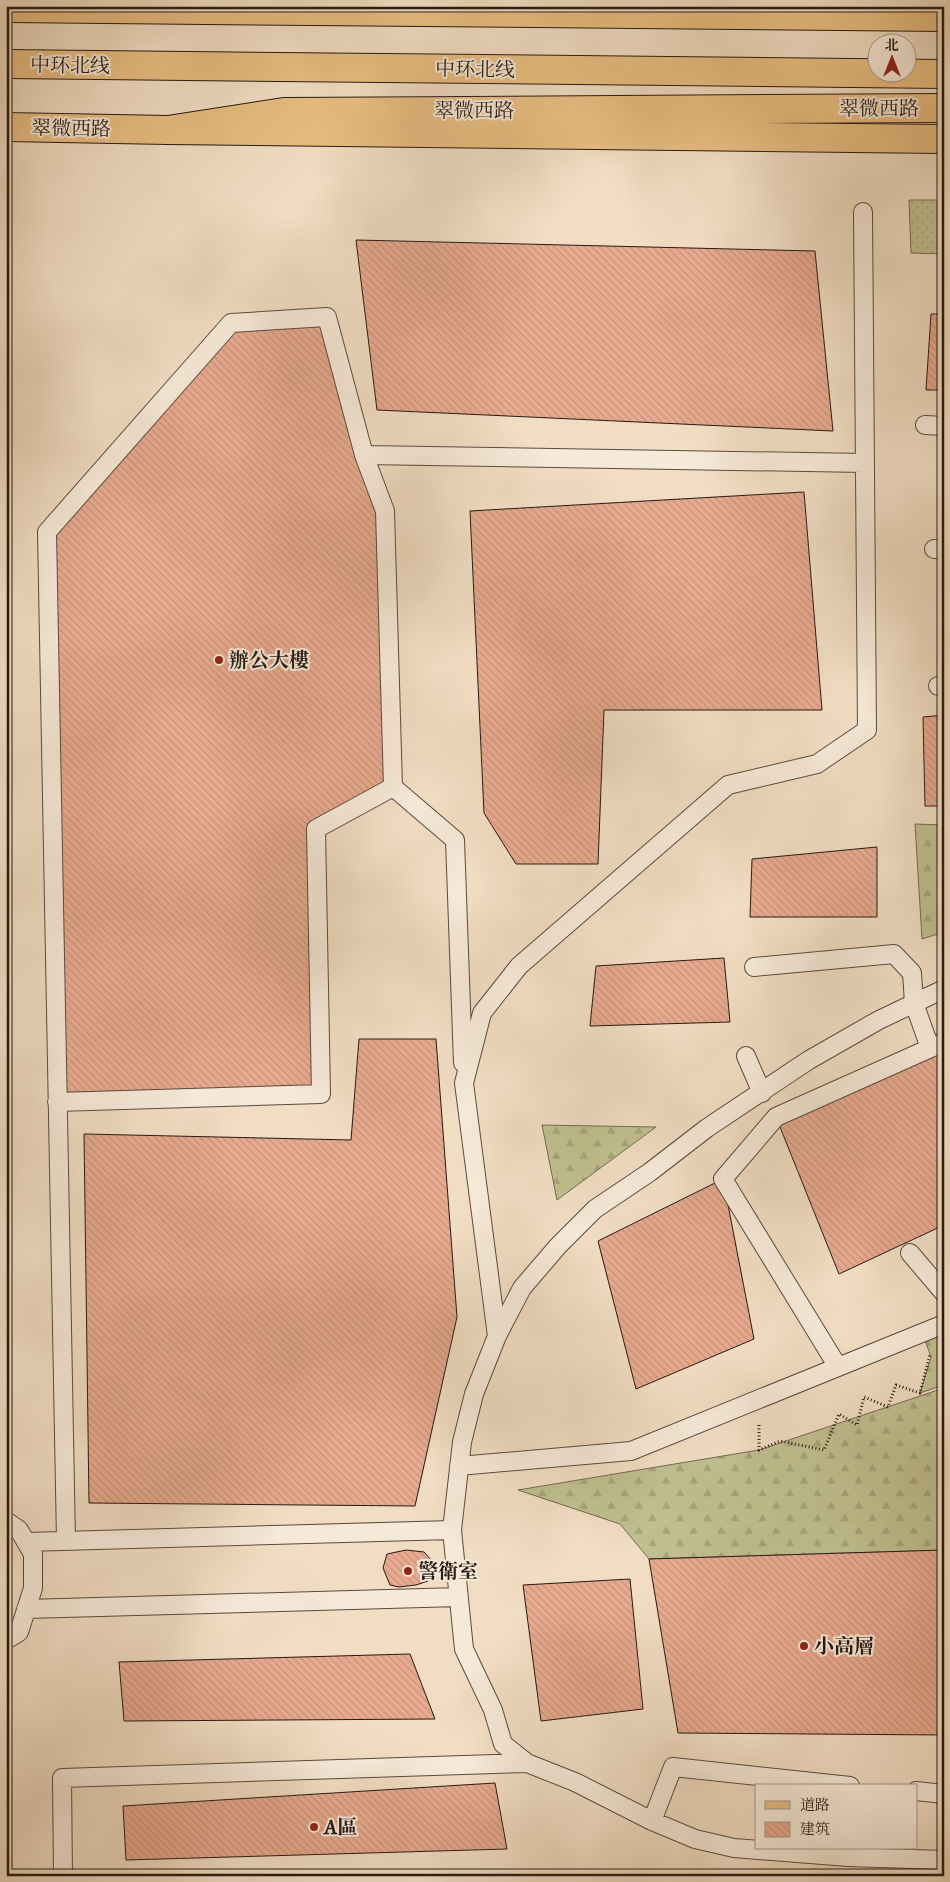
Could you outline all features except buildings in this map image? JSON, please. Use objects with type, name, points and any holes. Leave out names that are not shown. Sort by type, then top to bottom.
[{"type":"main road","points":[[6,8],[944,17]]},
{"type":"main road","name":"中环北线","points":[[6,64],[944,74]]},
{"type":"main road","name":"翠微西路","points":[[12,131],[168,130],[284,112],[944,108]]},
{"type":"main road","points":[[168,130],[944,139]]},
{"type":"lane","points":[[464,1083],[482,1013],[519,966],[728,785],[817,764],[867,730],[862,212]]},
{"type":"lane","points":[[66,1541],[47,532],[231,323],[327,317],[364,455],[385,511],[393,787],[455,840],[464,1083],[496,1336]]},
{"type":"lane","points":[[925,426],[944,426]]},
{"type":"lane","points":[[364,455],[865,463]]},
{"type":"lane","points":[[57,1102],[322,1094],[316,829],[393,787]]},
{"type":"lane","points":[[754,966],[894,954],[912,973],[914,1003],[937,1045],[776,1117],[723,1179],[838,1367]]},
{"type":"lane","points":[[755,1849],[734,1848],[695,1838],[652,1821],[575,1782],[526,1763],[502,1744],[493,1710],[464,1649],[452,1530],[462,1442],[474,1394],[496,1336],[522,1288],[558,1246],[595,1209],[650,1172],[707,1128],[810,1060],[914,1003],[944,989]]},
{"type":"lane","points":[[746,1056],[762,1093]]},
{"type":"lane","points":[[910,1252],[944,1293]]},
{"type":"lane","points":[[459,1466],[631,1451],[944,1324]]},
{"type":"lane","points":[[6,1521],[19,1530],[33,1554],[33,1588],[19,1632],[6,1640]]},
{"type":"lane","points":[[26,1542],[452,1530]]},
{"type":"lane","points":[[26,1610],[459,1598]]},
{"type":"lane","points":[[63,1876],[62,1778],[526,1763]]},
{"type":"lane","points":[[652,1821],[673,1767],[831,1784]]},
{"type":"lane","points":[[918,1791],[944,1794]]},
{"type":"lane","points":[[762,1850],[944,1860]]},
{"type":"path","points":[[758,1400],[759,1450],[780,1441],[824,1450],[839,1414],[856,1425],[864,1397],[888,1407],[896,1385],[920,1393],[932,1357],[922,1332]]},
{"type":"green space","points":[[909,200],[944,200],[944,254],[911,253]]},
{"type":"green space","points":[[915,824],[944,825],[944,932],[922,939]]},
{"type":"green space","points":[[542,1125],[656,1127],[557,1200]]},
{"type":"green space","points":[[944,1323],[944,1385],[920,1393],[931,1357],[922,1332]]},
{"type":"green space","points":[[944,1388],[944,1550],[649,1559],[620,1524],[518,1490],[759,1450]]},
{"type":"place","name":"辦公大樓","points":[[219,660]]},
{"type":"place","name":"警衛室","points":[[408,1571]]},
{"type":"place","name":"小高層","points":[[804,1646]]},
{"type":"place","name":"A區","points":[[314,1827]]}]
